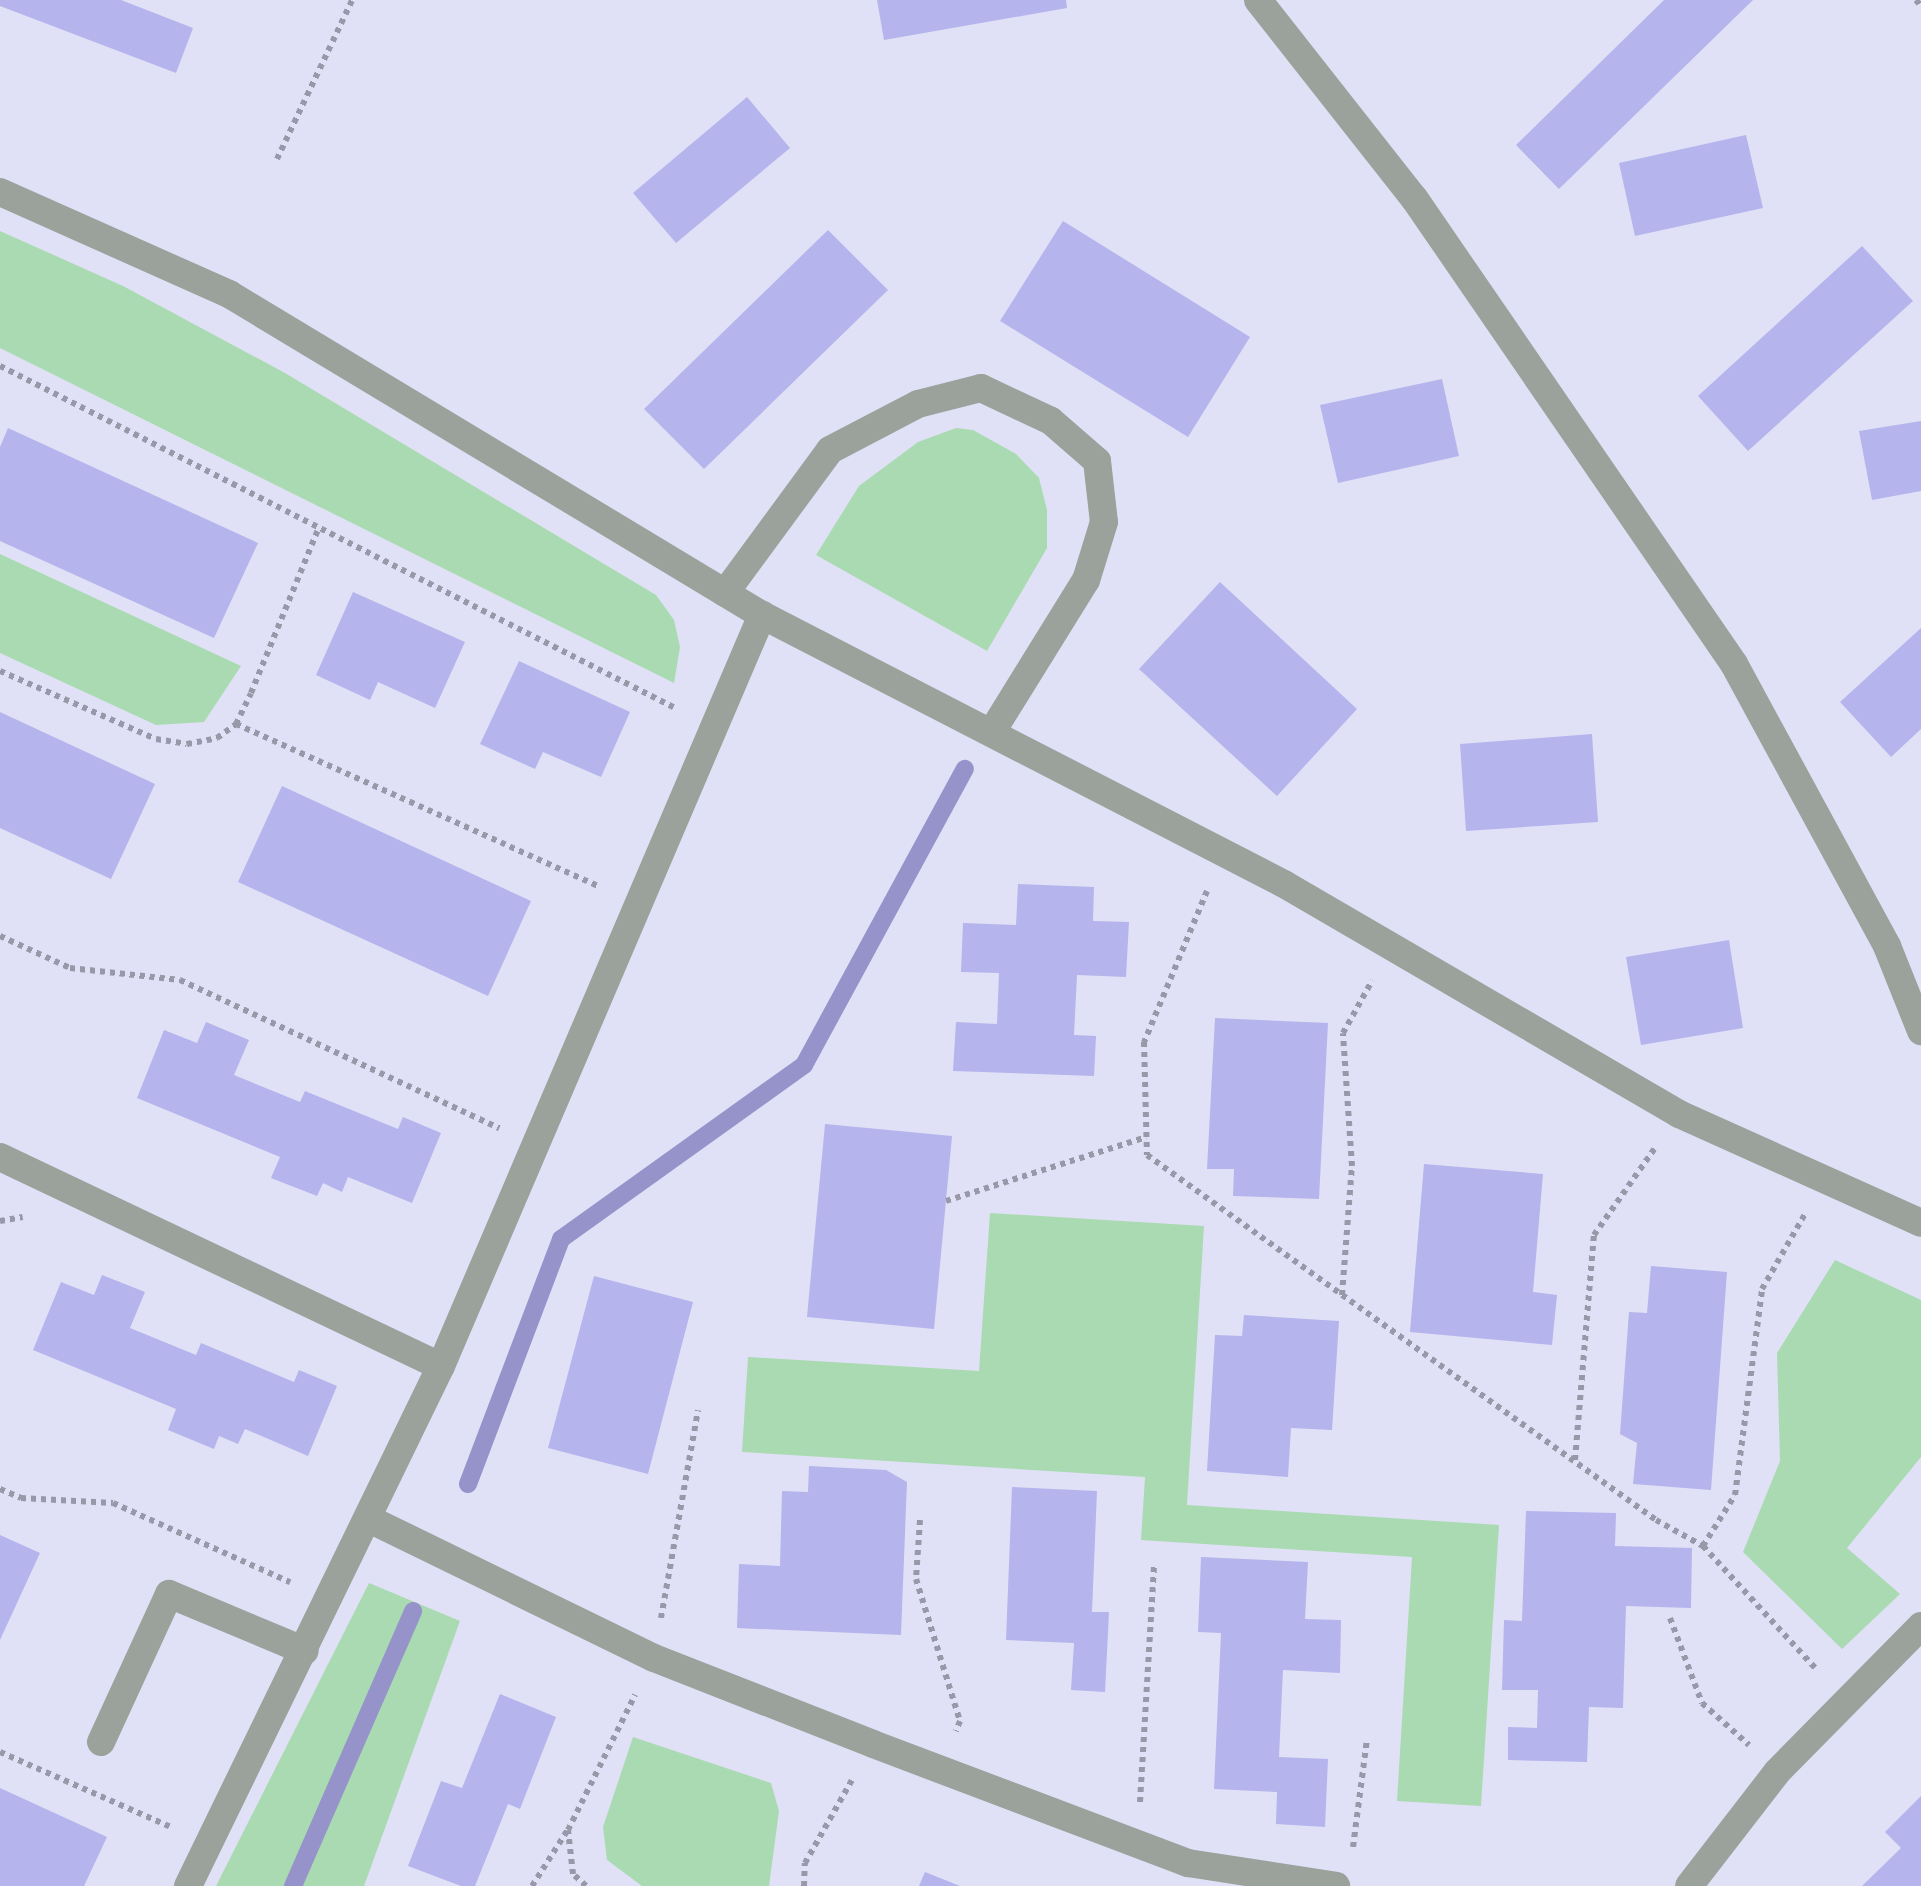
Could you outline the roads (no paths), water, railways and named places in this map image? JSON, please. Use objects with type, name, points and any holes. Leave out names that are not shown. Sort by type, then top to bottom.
[{"type":"street","points":[[1258,0],[1414,198],[1734,664],[1886,946],[1921,1030]]},
{"type":"street","points":[[0,192],[229,294],[762,615],[993,730],[1223,852],[1679,1114],[1921,1224]]},
{"type":"street","points":[[725,592],[830,450],[918,404],[981,388],[1050,421],[1097,461],[1104,522],[1086,580],[993,730]]},
{"type":"street","points":[[188,1886],[442,1366],[762,615]]},
{"type":"street","points":[[0,1157],[442,1366]]},
{"type":"street","points":[[370,1520],[654,1658],[1188,1863],[1343,1877]]},
{"type":"street","points":[[102,1742],[169,1594],[305,1651]]},
{"type":"street","points":[[1689,1886],[1778,1772],[1921,1626]]},
{"type":"waterway","points":[[468,1484],[561,1239],[804,1065],[965,769]]},
{"type":"waterway","points":[[293,1886],[413,1611]]}]
